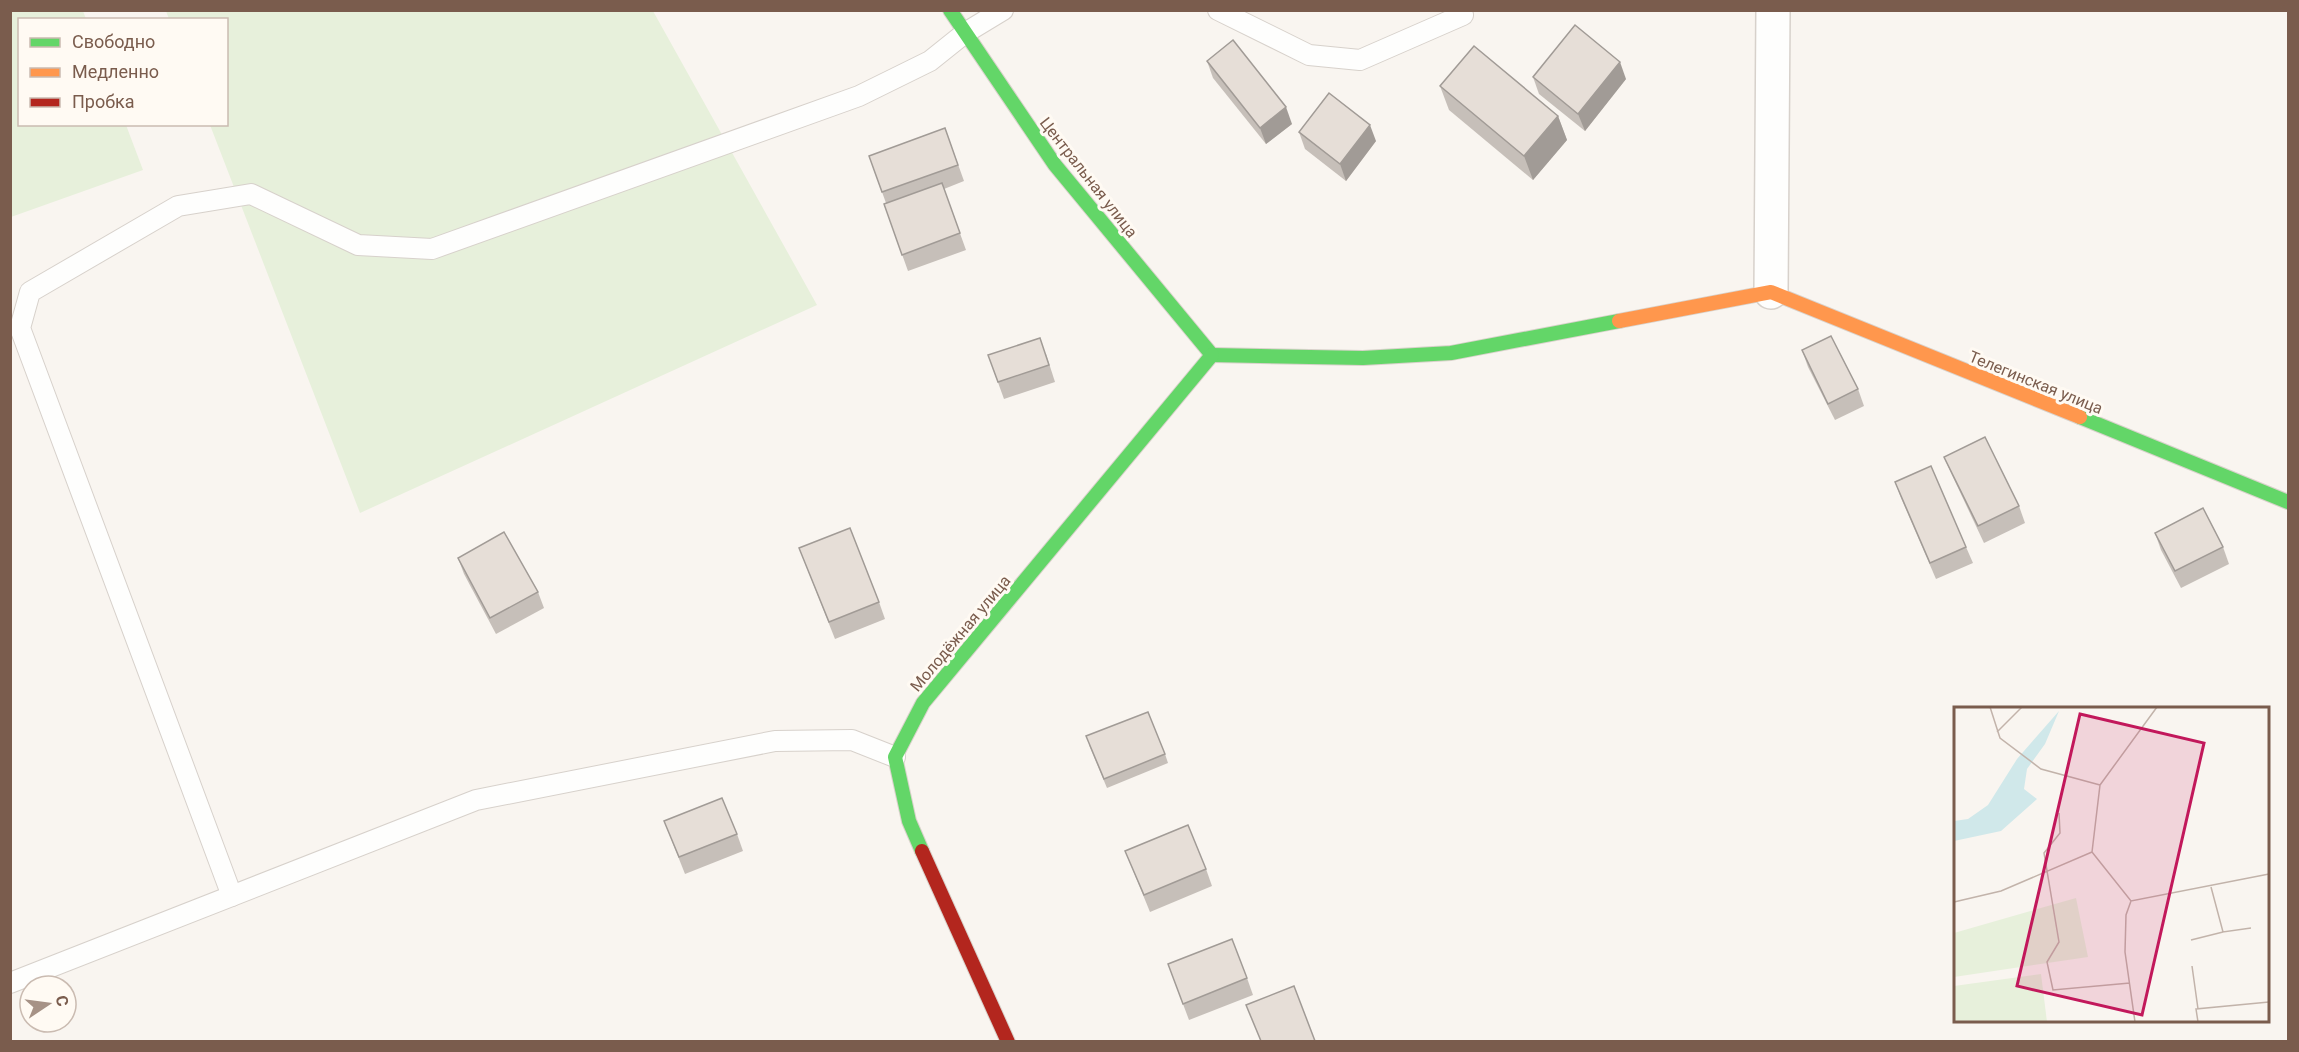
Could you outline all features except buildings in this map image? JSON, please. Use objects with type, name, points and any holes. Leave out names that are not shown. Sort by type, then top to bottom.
[{"type":"street","name":"Центральная улица","points":[[950,10],[1055,165],[1212,355]]},
{"type":"street","points":[[1212,355],[1363,358],[1451,353],[1771,292],[1773,10]]},
{"type":"street","name":"Телегинская улица","points":[[1771,292],[2289,502]]},
{"type":"street","name":"Молодёжная улица","points":[[895,757],[923,703],[1212,355]]},
{"type":"street","points":[[895,757],[909,821],[1008,1041]]},
{"type":"lane","points":[[232,896],[20,328],[30,292],[178,206],[251,194],[358,245],[432,249],[860,96],[930,61],[965,33],[1003,10]]},
{"type":"lane","points":[[1218,10],[1309,55],[1360,60],[1463,15]]},
{"type":"lane","points":[[10,983],[476,800],[775,741],[852,740],[895,757]]},
{"type":"green space","points":[[10,11],[83,11],[86,18],[18,18],[18,126],[126,126],[143,170],[11,217]]},
{"type":"green space","points":[[166,11],[653,11],[817,305],[360,513],[210,126],[228,126],[228,18],[169,18]]},
{"type":"traffic: fast","points":[[950,10],[1055,165],[1212,355]]},
{"type":"traffic: fast","points":[[1212,355],[1363,358],[1451,353],[1619,321]]},
{"type":"traffic: fast","points":[[922,851],[909,821],[895,757],[923,703],[1212,355]]},
{"type":"traffic: fast","points":[[2080,417],[2288,502]]},
{"type":"traffic: slow","points":[[1619,321],[1771,292],[2080,417]]},
{"type":"traffic: jam","points":[[922,851],[1008,1042]]}]
